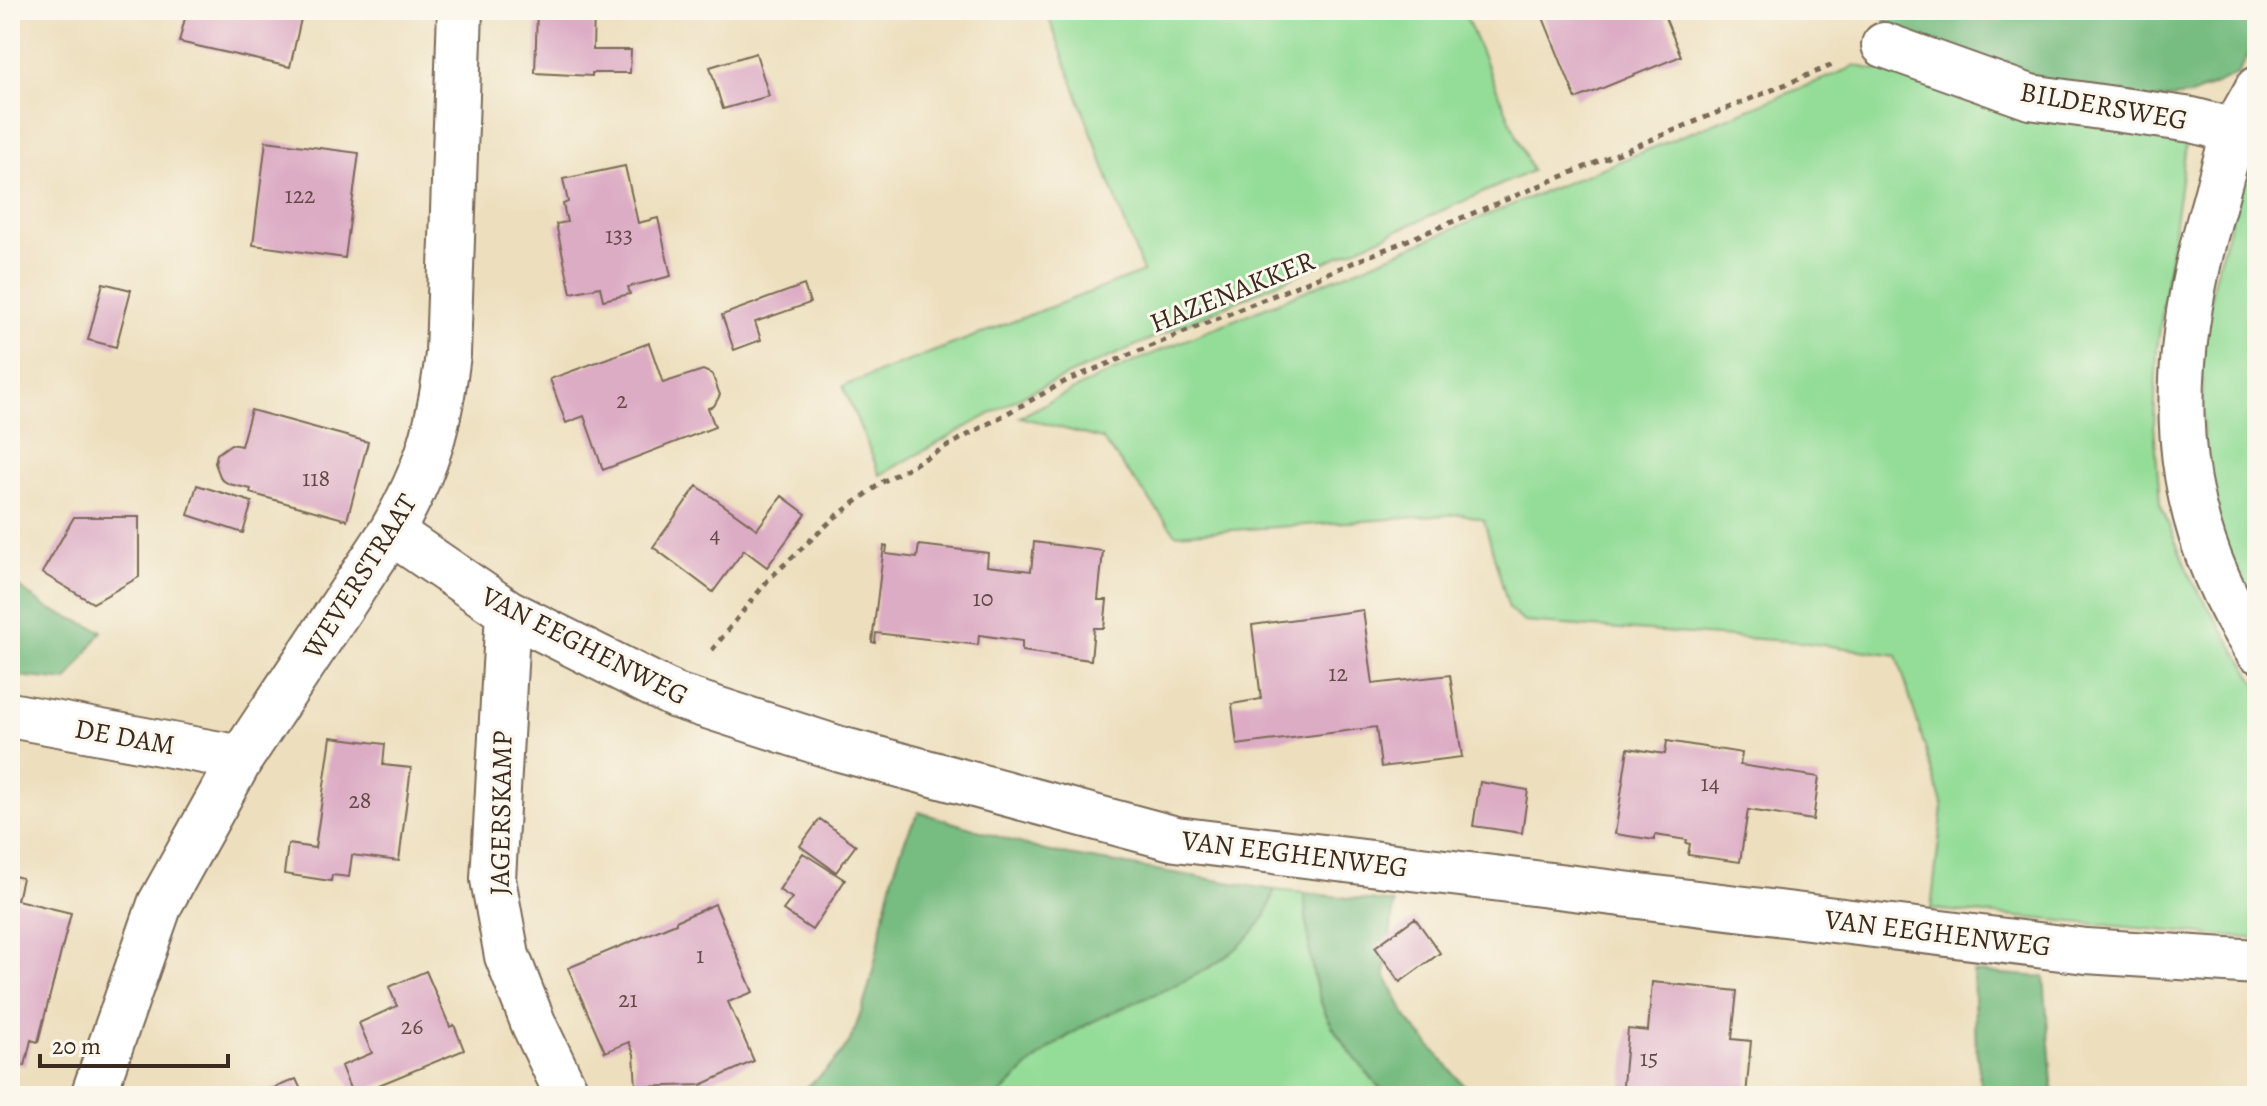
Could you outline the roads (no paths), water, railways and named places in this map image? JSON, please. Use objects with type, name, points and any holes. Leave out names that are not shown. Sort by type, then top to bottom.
[{"type":"street","name":"WEVERSTRAAT","points":[[93,1096],[160,904],[241,758],[391,532],[412,496],[429,456],[448,354],[460,10]]},
{"type":"street","name":"BILDERSWEG","points":[[1884,45],[2030,97],[2192,120],[2235,131]]},
{"type":"street","points":[[2257,89],[2235,131],[2195,271],[2183,343],[2181,417],[2189,493],[2210,565],[2257,650]]},
{"type":"street","name":"VAN EEGHENWEG","points":[[391,532],[508,612],[676,696],[840,749],[1176,839],[2086,951],[2257,962]]},
{"type":"street","name":"JAGERSKAMP","points":[[508,612],[493,879],[507,956],[534,1025],[568,1096]]},
{"type":"street","name":"DE DAM","points":[[10,715],[241,758]]}]
